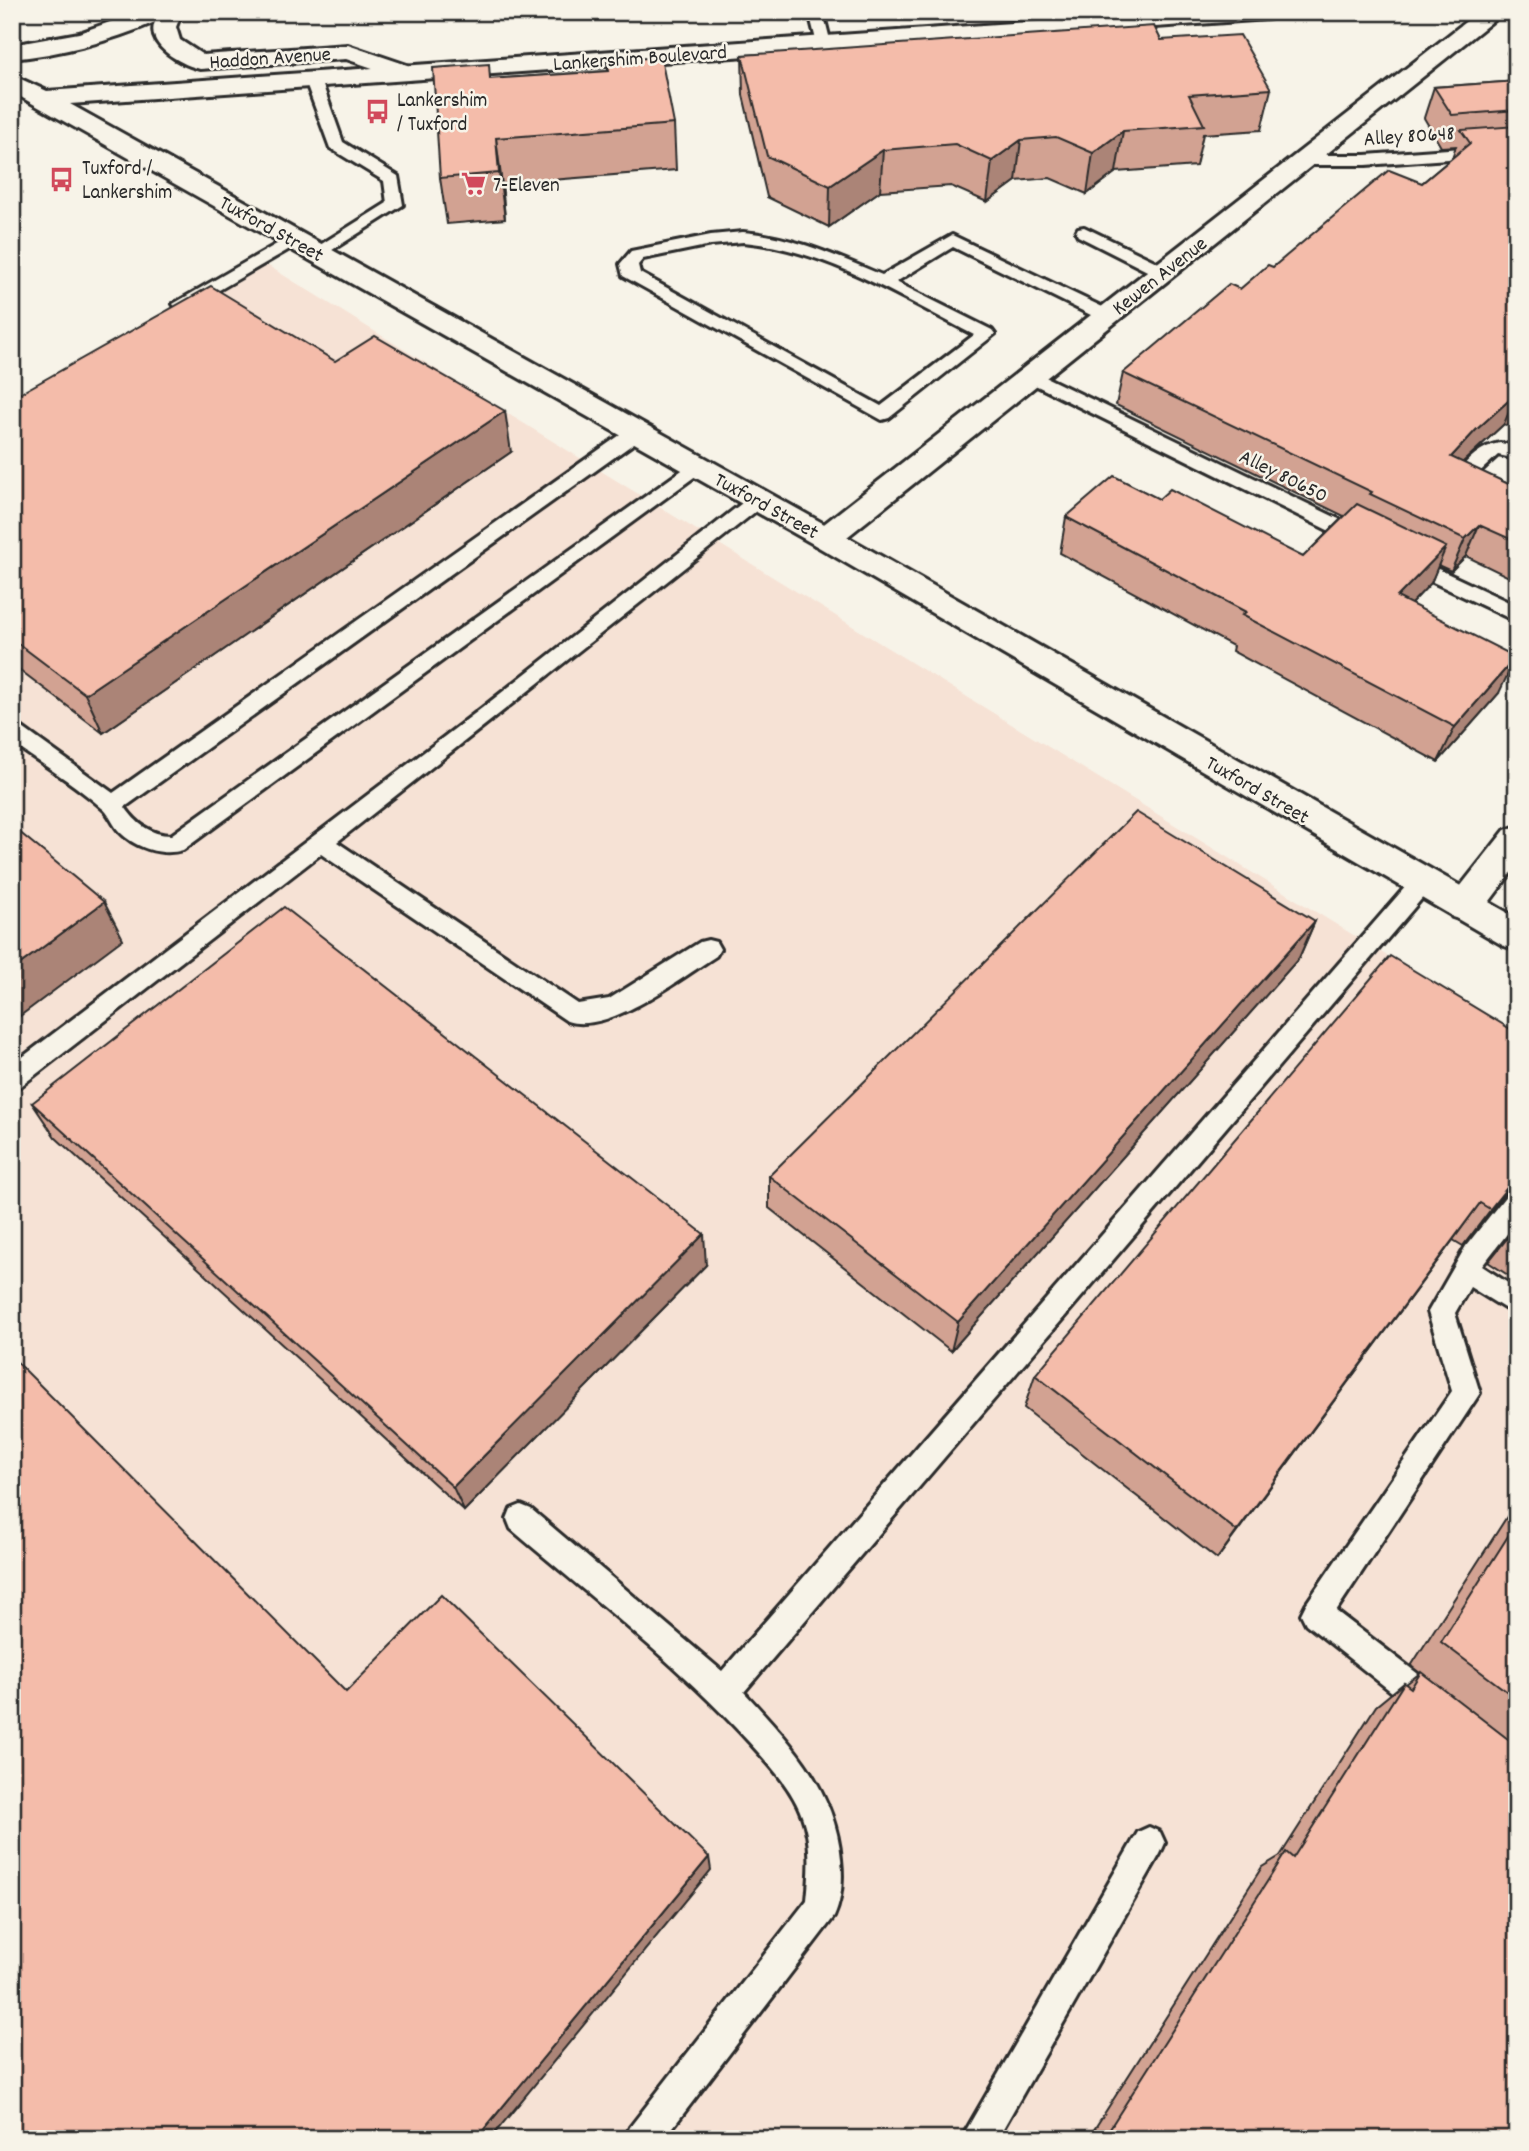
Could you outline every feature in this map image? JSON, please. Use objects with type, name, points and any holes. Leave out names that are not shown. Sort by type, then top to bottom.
[{"type":"main road","points":[[12,52],[89,39],[158,12]]},
{"type":"main road","name":"Haddon Avenue","points":[[171,12],[163,27],[167,41],[179,53],[200,62],[348,52],[408,73]]},
{"type":"main road","name":"Lankershim Boulevard","points":[[12,101],[824,44],[1142,17],[1268,12]]},
{"type":"main road","name":"Kewen Avenue","points":[[825,538],[1493,12]]},
{"type":"main road","name":"Tuxford Street","points":[[12,82],[825,538],[1517,936]]},
{"type":"main road","points":[[1465,907],[1517,839]]},
{"type":"lane","points":[[816,12],[824,44]]},
{"type":"lane","points":[[166,314],[395,205],[392,178],[336,145],[313,80]]},
{"type":"lane","name":"Alley 80648","points":[[1305,160],[1366,160],[1517,149]]},
{"type":"lane","points":[[1084,232],[1163,272]]},
{"type":"lane","points":[[724,237],[760,238],[786,243],[883,282],[986,334],[882,414],[632,276],[629,264],[637,256],[724,237]]},
{"type":"lane","points":[[883,282],[952,240],[1107,316]]},
{"type":"lane","name":"Alley 80650","points":[[1031,376],[1517,615]]},
{"type":"lane","points":[[113,804],[637,432]]},
{"type":"lane","points":[[1465,475],[1491,449],[1503,447],[1517,453]]},
{"type":"lane","points":[[12,732],[113,804],[119,818],[143,839],[163,845],[175,844],[699,467]]},
{"type":"lane","points":[[12,1079],[321,842],[758,500]]},
{"type":"lane","points":[[321,842],[575,1014],[614,1008],[708,949]]},
{"type":"lane","points":[[724,1692],[1422,883]]},
{"type":"lane","points":[[1453,1720],[1316,1614],[1466,1392],[1441,1312],[1466,1270],[1517,1201]]},
{"type":"lane","points":[[1466,1270],[1517,1304]]},
{"type":"lane","points":[[521,1519],[724,1692],[803,1783],[820,1815],[827,1848],[828,1873],[824,1906],[642,2139]]},
{"type":"lane","points":[[978,2139],[1149,1843]]},
{"type":"shaded area","points":[[267,265],[1517,1036],[1517,2139],[12,2139],[12,413]]},
{"type":"building","points":[[1154,26],[1161,40],[1240,35],[1271,89],[1189,95],[1204,125],[1123,131],[1093,153],[1056,137],[1021,140],[992,161],[955,144],[883,150],[830,186],[767,156],[742,55]]},
{"type":"building","points":[[661,57],[674,124],[496,138],[499,173],[440,178],[433,68],[489,64],[490,79],[609,71],[607,61]]},
{"type":"building","points":[[1517,81],[1517,110],[1452,115],[1434,87]]},
{"type":"building","points":[[1517,126],[1517,393],[1451,457],[1517,488],[1517,542],[1479,525],[1465,539],[1123,373],[1229,284],[1240,289],[1268,265],[1273,267],[1389,170],[1422,183],[1470,143],[1461,130]]},
{"type":"building","points":[[211,286],[335,361],[375,336],[505,411],[85,694],[12,639],[12,398]]},
{"type":"building","points":[[1114,476],[1159,499],[1170,489],[1303,557],[1357,504],[1446,547],[1397,597],[1516,657],[1455,727],[1242,615],[1246,612],[1066,517]]},
{"type":"building","points":[[1136,812],[1315,921],[958,1322],[769,1176]]},
{"type":"building","points":[[12,826],[104,902],[12,970]]},
{"type":"building","points":[[284,907],[704,1234],[453,1487],[32,1103]]},
{"type":"building","points":[[1390,956],[1517,1033],[1517,1175],[1490,1209],[1480,1203],[1237,1531],[1035,1375]]},
{"type":"building","points":[[12,1357],[346,1692],[441,1595],[709,1857],[476,2139],[17,2139],[12,2133]]},
{"type":"building","points":[[1517,1522],[1517,1699],[1441,1642]]},
{"type":"building","points":[[1421,1672],[1517,1746],[1517,2139],[1103,2139],[1286,1852],[1293,1858],[1404,1683],[1411,1688]]},
{"type":"place","name":"Lankershim / Tuxford","points":[[377,111]]},
{"type":"place","name":"Tuxford / Lankershim","points":[[62,179]]},
{"type":"place","name":"7-Eleven","points":[[473,184]]}]
